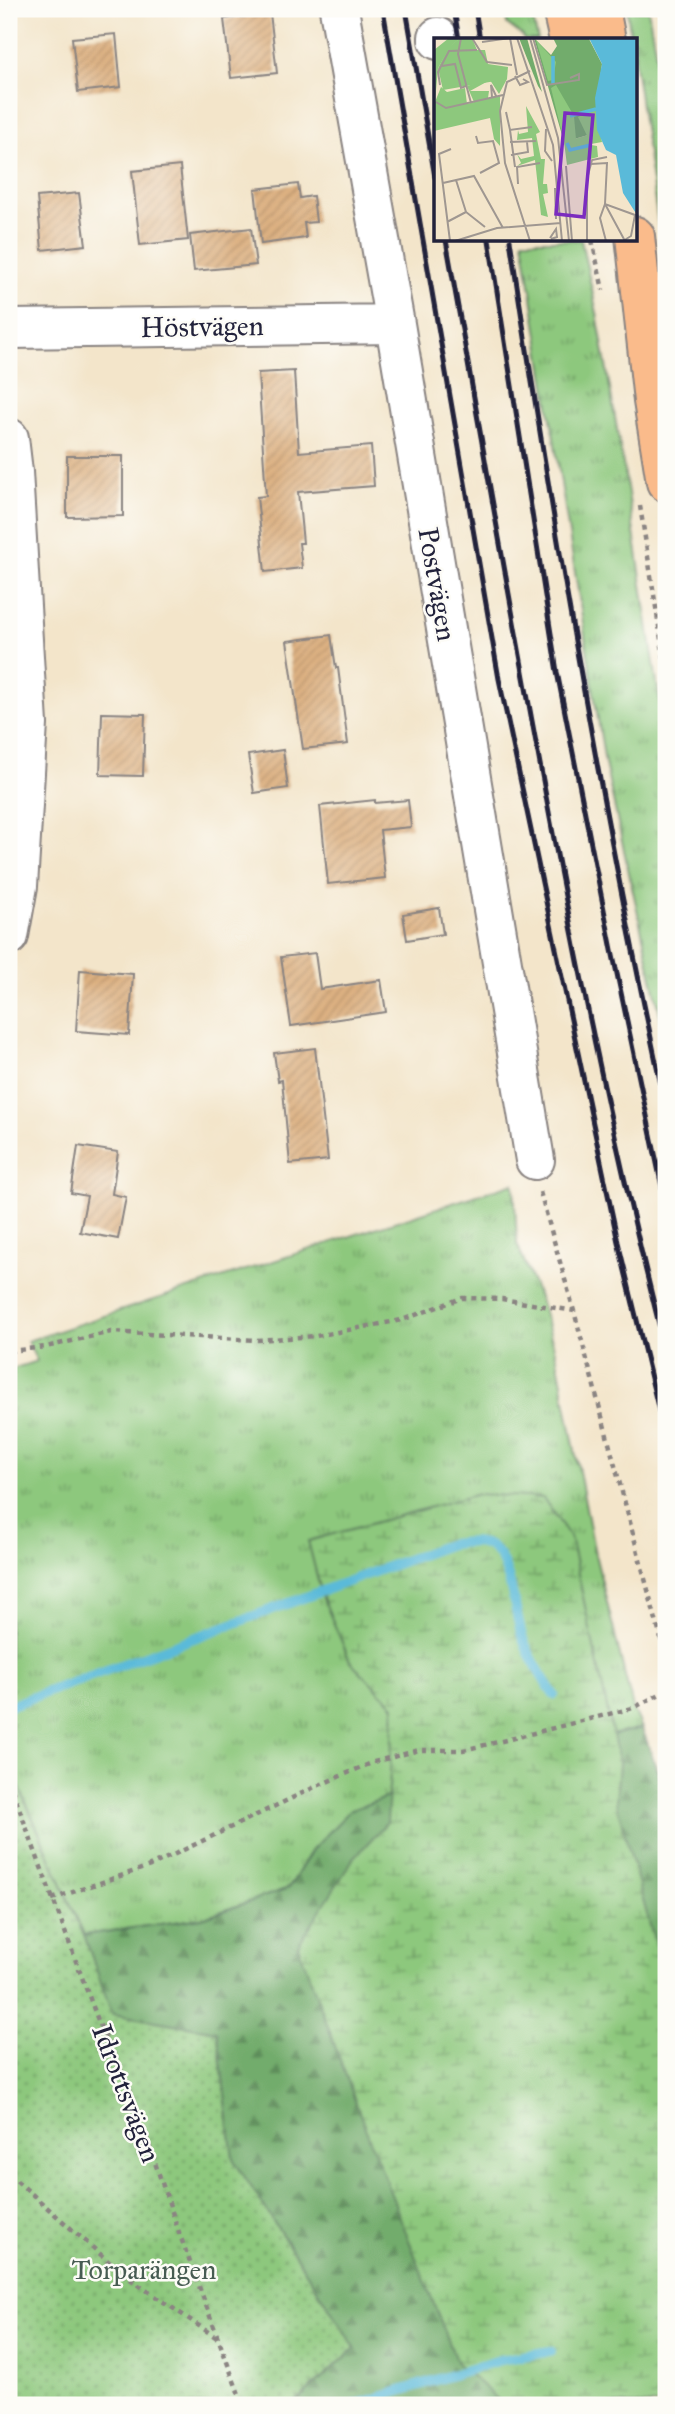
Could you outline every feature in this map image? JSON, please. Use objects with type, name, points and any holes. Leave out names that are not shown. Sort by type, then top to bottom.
[{"type":"main road","points":[[562,9],[569,38]]},
{"type":"main road","points":[[600,9],[606,38]]},
{"type":"main road","points":[[615,242],[653,401]]},
{"type":"main road","points":[[636,242],[653,401],[666,482]]},
{"type":"street","name":"Postvägen","points":[[339,9],[395,324],[535,1160]]},
{"type":"street","name":"Höstvägen","points":[[9,328],[395,324]]},
{"type":"street","points":[[9,438],[28,724],[18,886],[9,936]]},
{"type":"path","points":[[535,1160],[541,1199],[574,1311],[666,1658]]},
{"type":"path","points":[[9,1351],[46,1347],[111,1332],[257,1340],[316,1336],[402,1320],[462,1298],[502,1299],[574,1311]]},
{"type":"path","points":[[52,1899],[150,1866],[317,1786],[374,1762],[419,1750],[463,1750],[509,1740],[634,1708],[666,1691]]},
{"type":"path","name":"Idrottsvägen","points":[[9,1781],[99,2023],[130,2090],[243,2405]]},
{"type":"path","points":[[9,2174],[124,2275],[217,2338]]},
{"type":"green space","points":[[505,9],[530,9],[537,38],[524,38],[507,24]]},
{"type":"green space","points":[[627,9],[648,9],[666,114],[666,277],[636,72],[636,38],[631,38]]},
{"type":"green space","points":[[523,242],[581,242],[597,313],[666,742],[666,1041],[605,764]]},
{"type":"green space","points":[[514,1183],[517,1244],[542,1305],[557,1358],[595,1554],[633,1708],[642,1728],[471,1768],[312,1850],[289,1888],[202,1918],[84,1935],[9,1764],[9,1370],[37,1361],[27,1341]]},
{"type":"green space","points":[[478,1494],[543,1498],[570,1537],[619,1763],[616,1802],[666,1984],[666,2405],[504,2405],[457,2363],[364,2125],[298,1945],[353,1859],[387,1822],[394,1706],[350,1661],[322,1596],[308,1541]]},
{"type":"green space","points":[[642,1728],[666,1795],[666,2405],[293,2405],[355,2348],[233,2159],[217,2031],[112,2014],[84,1935],[202,1918],[289,1888],[312,1850],[350,1810],[471,1768]]},
{"type":"green space","name":"Torparängen","points":[[9,1764],[84,1935],[112,2014],[217,2031],[233,2159],[355,2348],[293,2405],[9,2405]]},
{"type":"building","points":[[270,13],[277,73],[231,78],[224,19]]},
{"type":"building","points":[[116,34],[121,87],[78,92],[72,38]]},
{"type":"building","points":[[180,166],[188,240],[140,245],[132,171]]},
{"type":"building","points":[[298,184],[300,198],[313,196],[316,222],[304,223],[306,238],[261,244],[255,189]]},
{"type":"building","points":[[79,193],[86,245],[42,250],[37,197]]},
{"type":"building","points":[[251,228],[256,265],[194,271],[190,235]]},
{"type":"building","points":[[294,371],[299,452],[371,446],[374,486],[298,492],[303,543],[299,543],[302,568],[265,572],[257,497],[266,496],[258,373]]},
{"type":"building","points":[[67,456],[123,456],[123,516],[67,517]]},
{"type":"building","points":[[331,635],[348,744],[303,749],[287,641]]},
{"type":"building","points":[[102,713],[145,714],[143,776],[100,775]]},
{"type":"building","points":[[283,750],[288,788],[254,793],[248,755]]},
{"type":"building","points":[[375,800],[375,803],[408,800],[411,827],[380,830],[385,878],[328,884],[320,806]]},
{"type":"building","points":[[439,908],[443,934],[407,940],[403,914]]},
{"type":"building","points":[[315,953],[320,989],[381,980],[386,1012],[291,1026],[281,957]]},
{"type":"building","points":[[80,970],[133,974],[129,1035],[76,1031]]},
{"type":"building","points":[[315,1048],[328,1160],[290,1164],[282,1080],[278,1081],[274,1053]]},
{"type":"building","points":[[78,1146],[118,1152],[112,1194],[126,1197],[118,1239],[80,1232],[87,1196],[71,1193]]},
{"type":"waterway","points":[[9,1706],[450,1544],[472,1542],[492,1548],[504,1565],[523,1639],[554,1695]]},
{"type":"waterway","points":[[355,2405],[500,2360],[551,2351]]},
{"type":"railway","points":[[383,9],[499,679],[618,1242],[666,1440]]},
{"type":"railway","points":[[406,9],[434,171]]},
{"type":"railway","points":[[454,9],[459,38]]},
{"type":"railway","points":[[475,9],[480,38]]},
{"type":"railway","points":[[446,242],[573,937],[666,1352]]},
{"type":"railway","points":[[489,242],[557,672],[666,1206]]},
{"type":"railway","points":[[510,242],[581,676],[621,892],[666,1108]]}]
